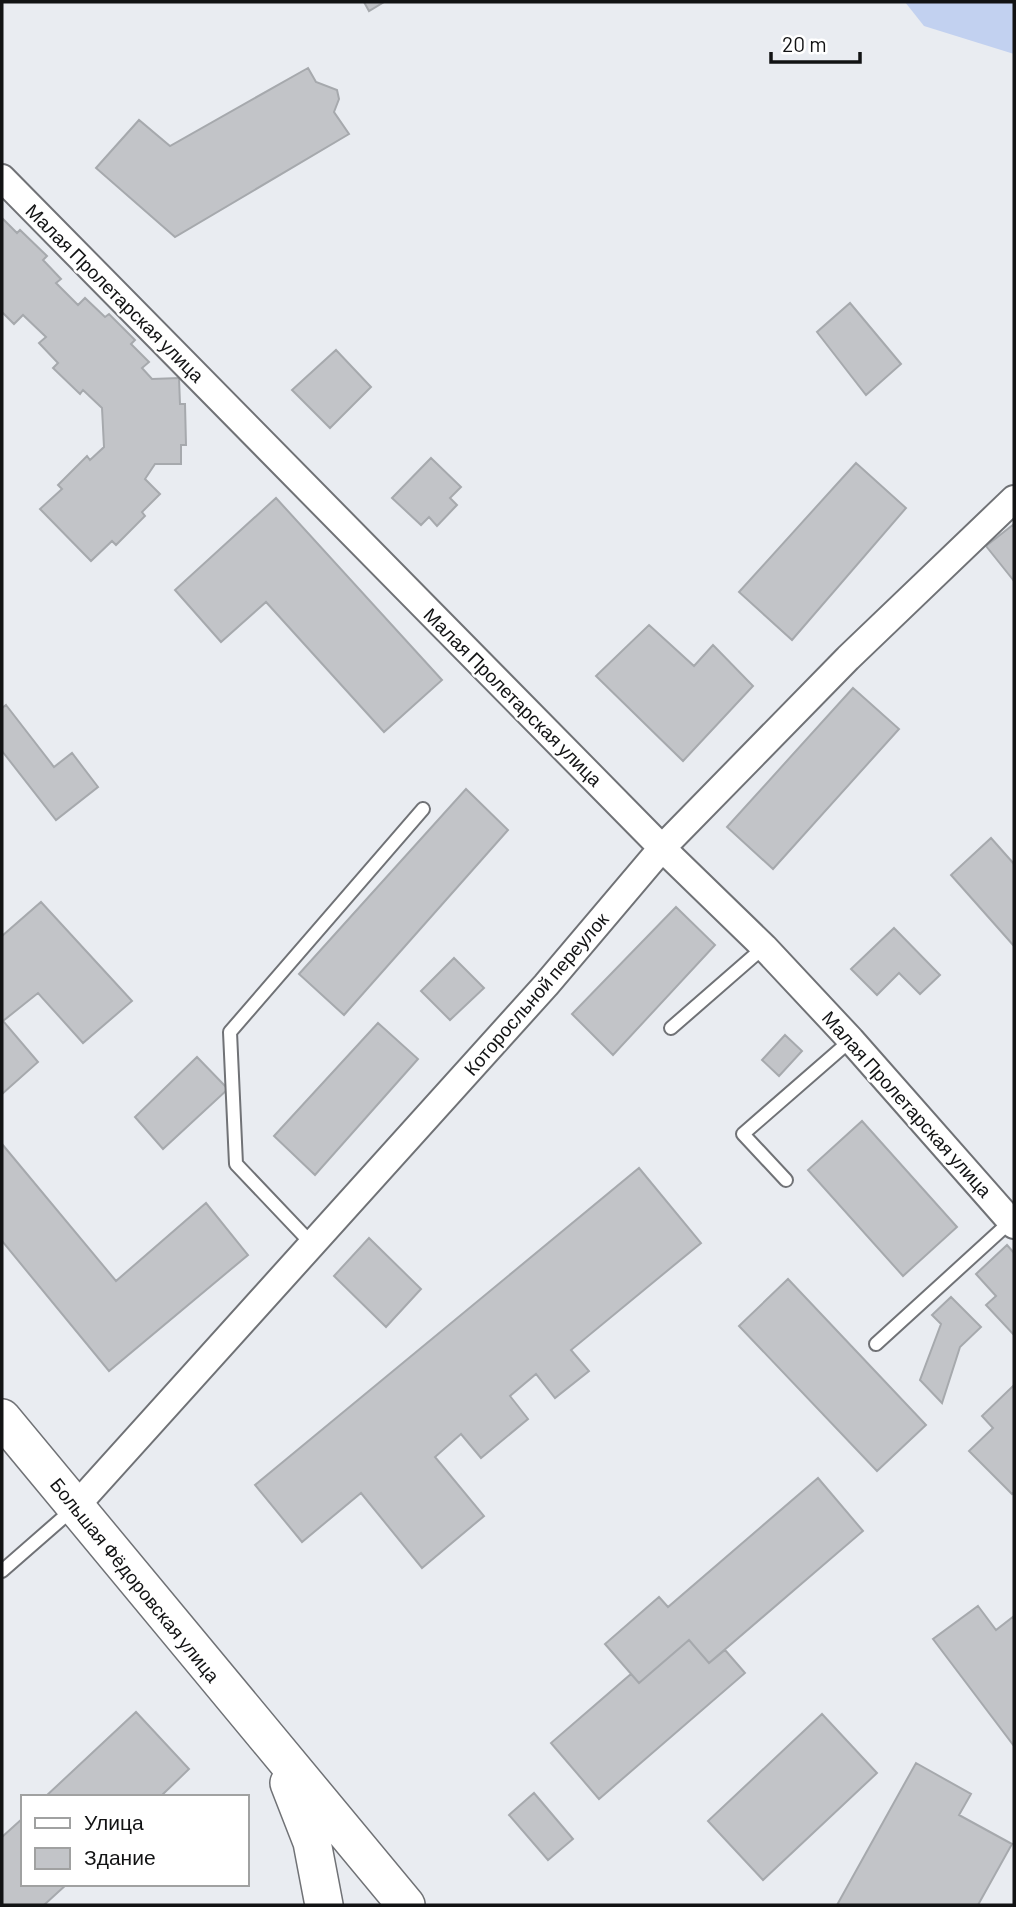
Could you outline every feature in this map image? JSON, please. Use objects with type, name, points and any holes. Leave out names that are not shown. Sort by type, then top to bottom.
[{"type":"main road","name":"Большая Фёдоровская улица","points":[[2,1418],[406,1905]]},
{"type":"main road","name":"Большая Фёдоровская улица","points":[[268,1741],[307,1825],[324,1905]]},
{"type":"street","name":"Малая Пролетарская улица","points":[[2,178],[662,848],[764,947],[851,1040],[1013,1223]]},
{"type":"street","name":"Которосльной переулок","points":[[75,1507],[547,985],[662,848],[848,658],[1014,499]]},
{"type":"lane","points":[[312,1244],[236,1164],[230,1032],[423,809]]},
{"type":"lane","points":[[671,1028],[764,947]]},
{"type":"lane","points":[[786,1180],[743,1135],[851,1040]]},
{"type":"lane","points":[[876,1344],[1013,1223]]},
{"type":"lane","points":[[2,1571],[75,1507]]},
{"type":"water","points":[[905,2],[1014,2],[1014,54],[924,26]]},
{"type":"building","points":[[364,2],[384,2],[369,11]]},
{"type":"building","points":[[308,68],[316,82],[337,90],[339,99],[334,112],[349,134],[175,237],[96,168],[139,120],[170,146]]},
{"type":"building","points":[[2,218],[17,233],[20,230],[47,256],[43,260],[61,279],[56,283],[78,305],[85,298],[105,317],[109,314],[135,340],[131,344],[149,362],[142,368],[152,379],[179,378],[180,404],[185,404],[186,445],[181,445],[181,464],[155,464],[145,479],[160,494],[142,512],[145,516],[116,545],[112,541],[91,561],[40,509],[62,489],[58,485],[87,456],[90,460],[104,447],[102,408],[83,390],[80,394],[53,368],[58,363],[39,343],[46,337],[23,315],[14,324],[2,312]]},
{"type":"building","points":[[850,303],[901,364],[866,395],[817,332]]},
{"type":"building","points":[[336,350],[371,387],[330,428],[292,390]]},
{"type":"building","points":[[431,458],[461,487],[450,498],[457,505],[437,526],[429,517],[421,525],[392,498]]},
{"type":"building","points":[[856,463],[906,508],[792,640],[739,592]]},
{"type":"building","points":[[276,498],[442,680],[384,732],[266,602],[221,642],[175,590]]},
{"type":"building","points":[[1014,524],[1014,581],[986,546]]},
{"type":"building","points":[[649,625],[694,666],[713,645],[753,686],[683,761],[596,676]]},
{"type":"building","points":[[853,688],[899,729],[773,869],[727,827]]},
{"type":"building","points":[[6,705],[54,767],[72,753],[98,787],[56,820],[2,751],[2,708]]},
{"type":"building","points":[[466,789],[508,830],[344,1015],[299,974]]},
{"type":"building","points":[[991,838],[1014,864],[1014,946],[951,875]]},
{"type":"building","points":[[41,902],[132,1001],[83,1043],[38,993],[3,1021],[38,1062],[2,1094],[2,936]]},
{"type":"building","points":[[676,907],[715,945],[613,1055],[572,1014]]},
{"type":"building","points":[[894,928],[940,975],[920,994],[899,973],[877,995],[851,969]]},
{"type":"building","points":[[454,958],[484,988],[450,1020],[421,991]]},
{"type":"building","points":[[378,1023],[418,1059],[315,1175],[274,1136]]},
{"type":"building","points":[[785,1035],[802,1051],[779,1076],[762,1060]]},
{"type":"building","points":[[197,1057],[228,1089],[163,1149],[135,1117]]},
{"type":"building","points":[[862,1121],[957,1227],[903,1276],[808,1170]]},
{"type":"building","points":[[2,1144],[116,1281],[206,1203],[248,1255],[109,1371],[2,1241]]},
{"type":"building","points":[[639,1168],[701,1243],[571,1350],[589,1371],[555,1398],[536,1374],[510,1396],[528,1419],[481,1458],[461,1434],[435,1457],[484,1516],[422,1568],[361,1493],[302,1542],[255,1485]]},
{"type":"building","points":[[369,1238],[421,1289],[386,1327],[334,1276]]},
{"type":"building","points":[[1007,1245],[1014,1253],[1014,1335],[986,1305],[996,1296],[976,1274]]},
{"type":"building","points":[[788,1279],[926,1425],[877,1471],[739,1326]]},
{"type":"building","points":[[951,1297],[981,1327],[960,1347],[942,1403],[920,1380],[941,1324],[932,1315]]},
{"type":"building","points":[[1014,1385],[1012,1494],[969,1451],[993,1428],[982,1416]]},
{"type":"building","points":[[818,1478],[863,1531],[709,1663],[689,1640],[639,1683],[605,1644],[659,1597],[668,1607]]},
{"type":"building","points":[[978,1606],[996,1630],[1014,1616],[1014,1746],[933,1639]]},
{"type":"building","points":[[689,1640],[709,1663],[725,1650],[745,1673],[599,1799],[551,1743],[631,1674],[639,1683]]},
{"type":"building","points":[[136,1712],[189,1769],[162,1795],[47,1795]]},
{"type":"building","points":[[822,1714],[877,1773],[763,1880],[708,1821]]},
{"type":"building","points":[[916,1763],[971,1794],[959,1815],[1012,1844],[978,1905],[837,1905]]},
{"type":"building","points":[[534,1793],[573,1839],[548,1860],[509,1815]]},
{"type":"building","points":[[21,1820],[21,1886],[65,1886],[44,1905],[2,1905],[2,1837]]}]
